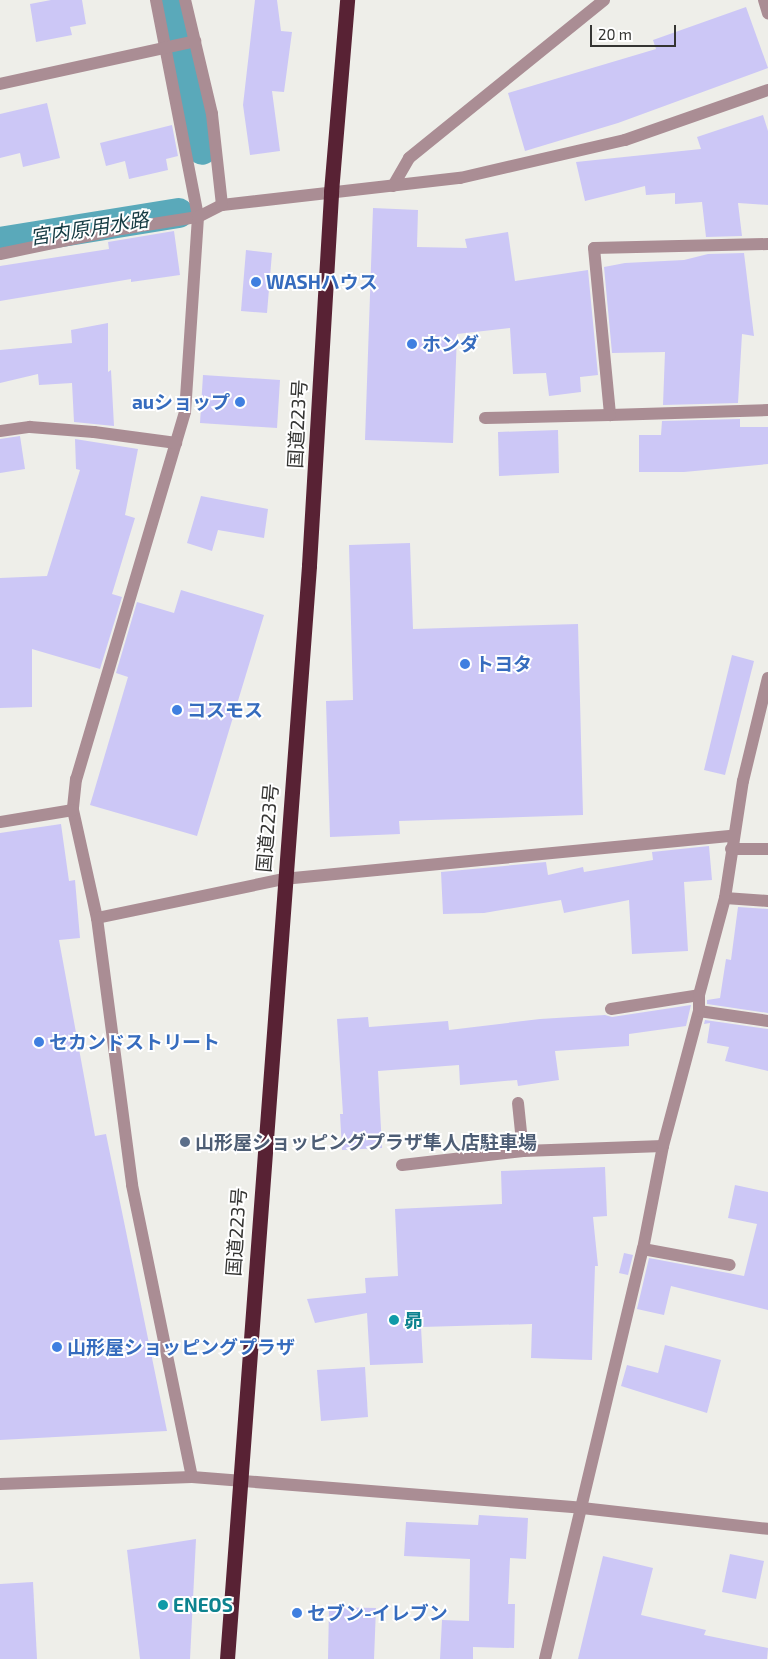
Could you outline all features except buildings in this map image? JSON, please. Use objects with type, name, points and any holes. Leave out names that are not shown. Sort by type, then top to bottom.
[{"type":"highway","name":"国道223号","points":[[227,1659],[238,1482],[283,879],[309,565],[331,192],[347,0]]},
{"type":"street","points":[[156,0],[198,217],[185,412],[76,780],[73,810],[97,918],[132,1185],[192,1478]]},
{"type":"street","points":[[185,0],[212,114],[222,205]]},
{"type":"street","points":[[393,186],[409,158],[604,0]]},
{"type":"street","points":[[764,0],[768,13]]},
{"type":"street","points":[[0,84],[194,41]]},
{"type":"street","points":[[0,254],[121,229],[198,217],[222,205],[460,178],[625,140],[768,90]]},
{"type":"street","points":[[610,415],[594,248],[768,244]]},
{"type":"street","points":[[485,418],[768,410]]},
{"type":"street","points":[[0,431],[30,428],[94,432],[176,443]]},
{"type":"street","points":[[545,1659],[642,1249],[663,1146],[699,1011],[699,995],[724,898],[732,836],[768,678]]},
{"type":"street","points":[[0,822],[73,810]]},
{"type":"street","points":[[97,918],[283,879],[732,836]]},
{"type":"street","points":[[731,849],[768,849]]},
{"type":"street","points":[[724,898],[768,901]]},
{"type":"street","points":[[612,1009],[699,995]]},
{"type":"street","points":[[699,1011],[768,1021]]},
{"type":"street","points":[[518,1103],[523,1151]]},
{"type":"street","points":[[402,1165],[523,1151],[663,1146]]},
{"type":"street","points":[[642,1249],[730,1265]]},
{"type":"street","points":[[0,1484],[192,1478],[582,1508],[768,1529]]},
{"type":"waterway","name":"宮内原用水路","points":[[171,0],[202,150]]},
{"type":"waterway","name":"宮内原用水路","points":[[0,242],[179,213]]},
{"type":"place","name":"WASHハウス","points":[[256,282]]},
{"type":"place","name":"ホンダ","points":[[412,344]]},
{"type":"place","name":"auショップ","points":[[240,402]]},
{"type":"place","name":"トヨタ","points":[[465,664]]},
{"type":"place","name":"コスモス","points":[[177,710]]},
{"type":"place","name":"セカンドストリート","points":[[39,1042]]},
{"type":"place","name":"山形屋ショッピングプラザ隼人店駐車場","points":[[185,1142]]},
{"type":"place","name":"昴","points":[[394,1320]]},
{"type":"place","name":"山形屋ショッピングプラザ","points":[[57,1347]]},
{"type":"place","name":"ENEOS","points":[[163,1605]]},
{"type":"place","name":"セブン-イレブン","points":[[297,1613]]}]
